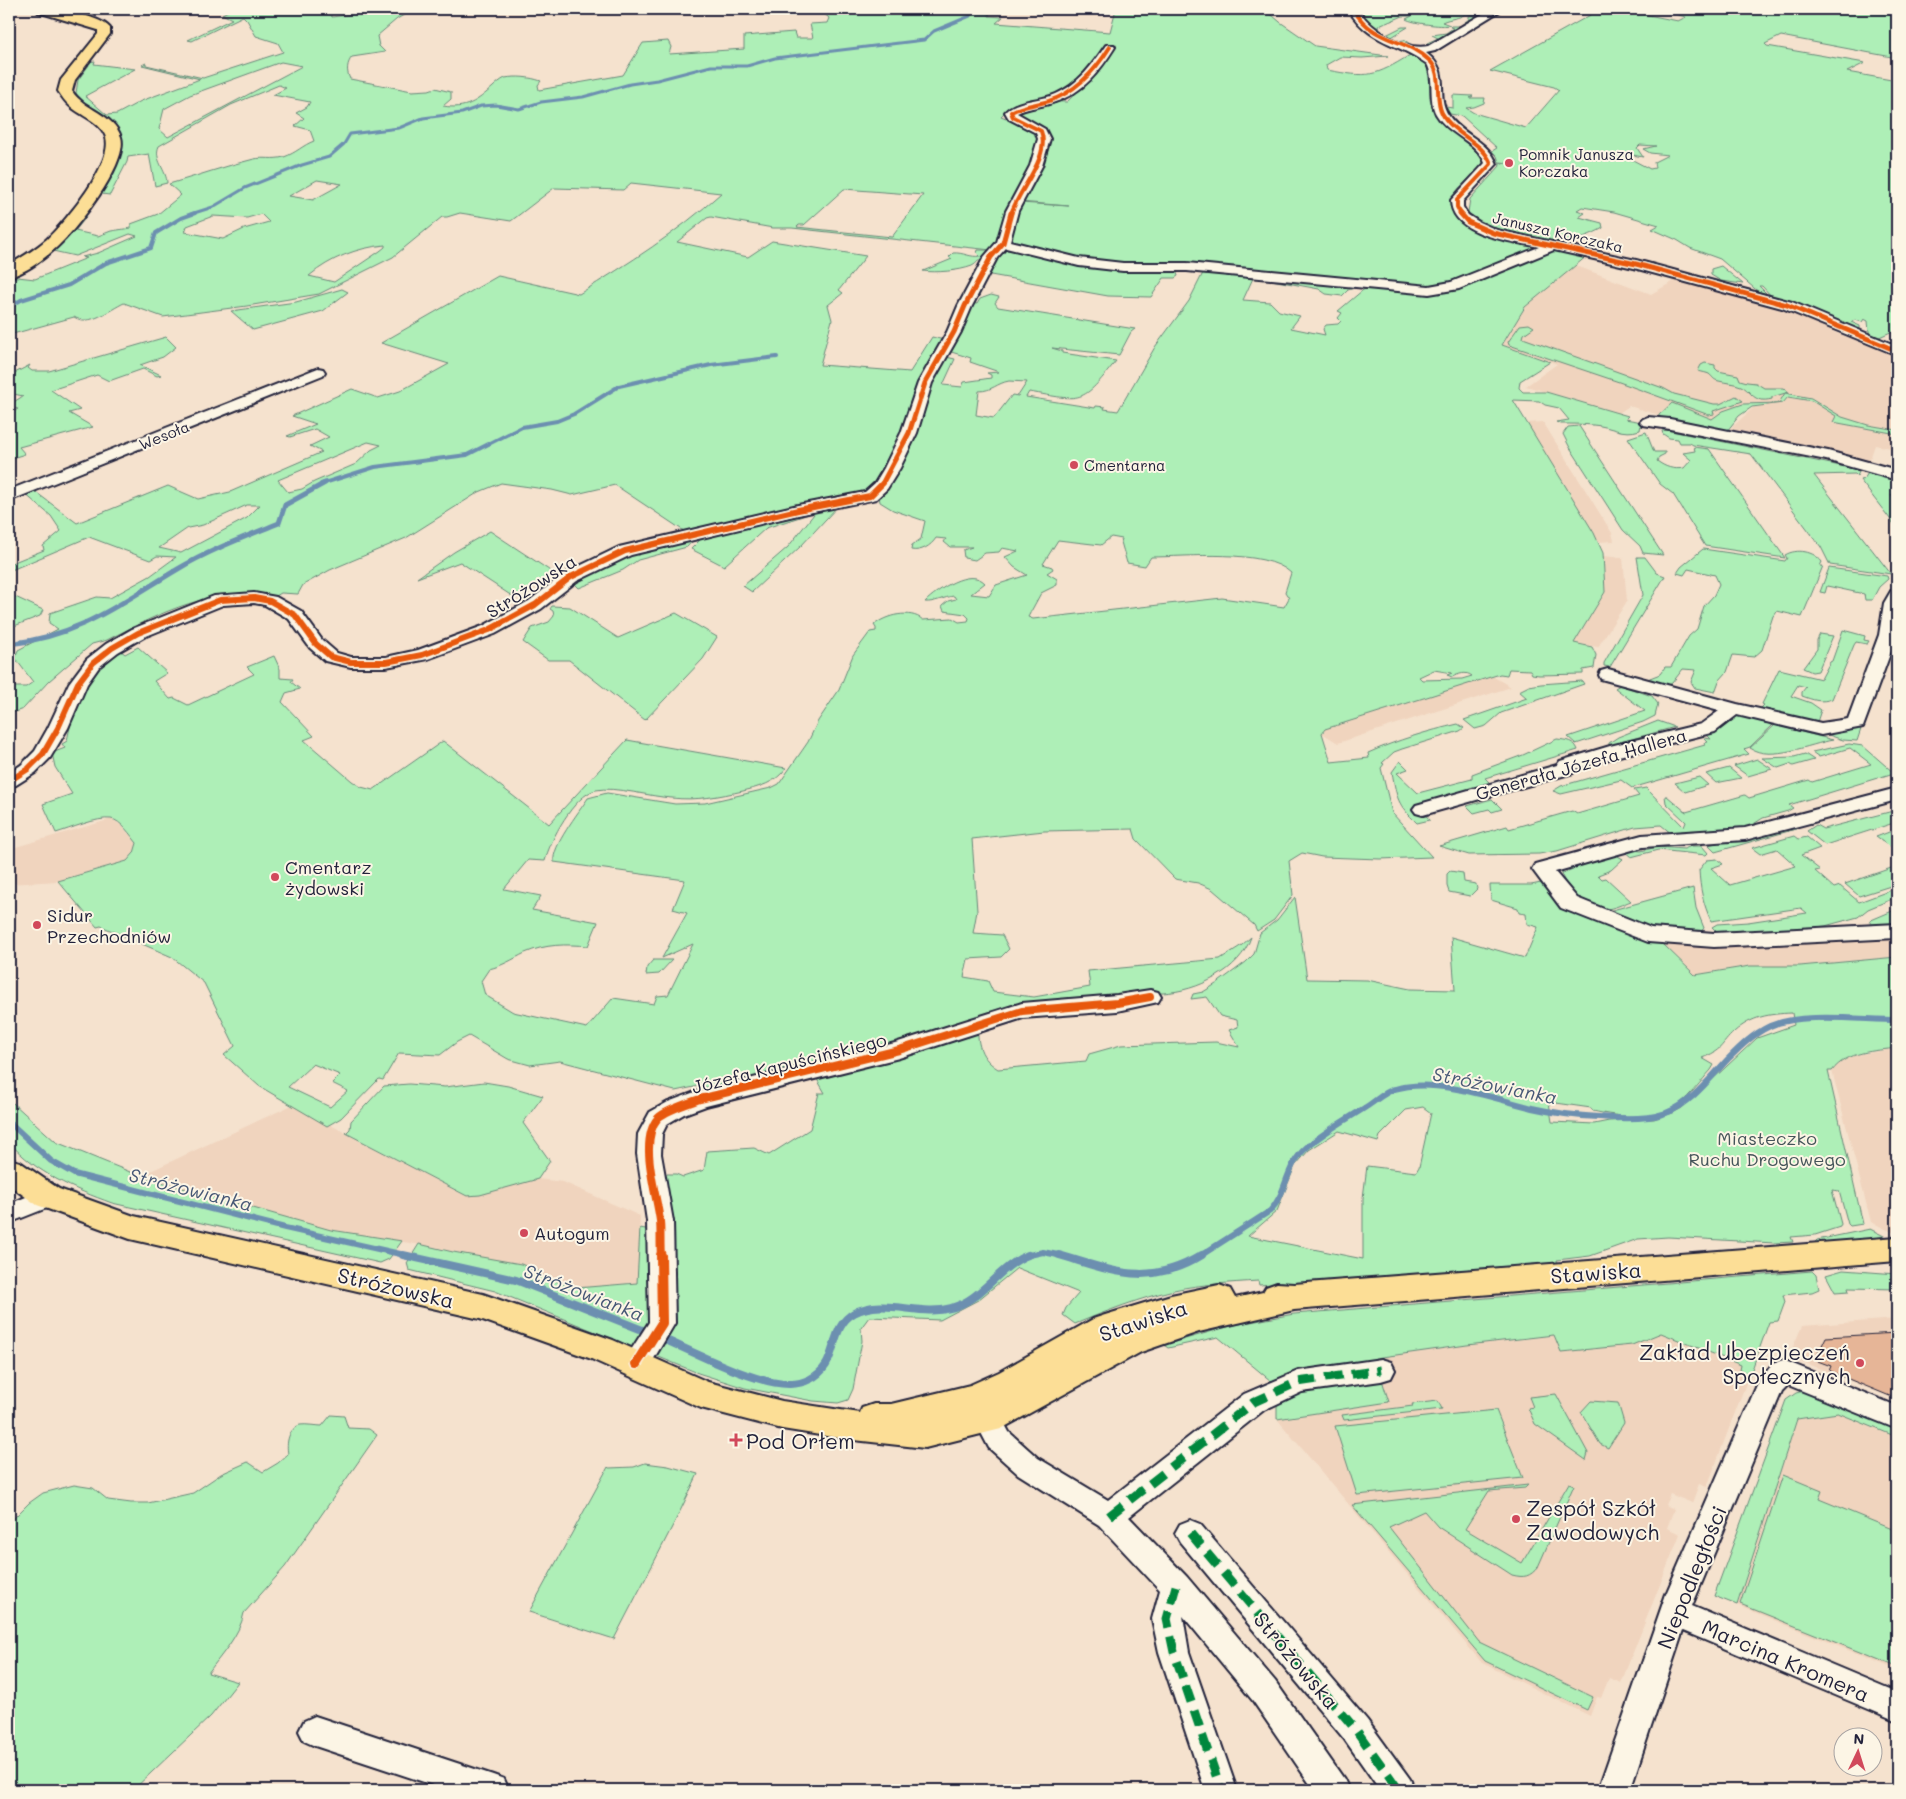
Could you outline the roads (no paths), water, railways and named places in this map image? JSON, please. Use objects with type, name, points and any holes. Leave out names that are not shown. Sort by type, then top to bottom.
[{"type":"main road","points":[[9,272],[44,250],[64,231],[98,184],[111,163],[116,150],[115,138],[108,128],[70,99],[65,91],[68,80],[104,34],[104,28],[90,22],[42,9]]},
{"type":"main road","name":"Stróżowska","points":[[9,1170],[48,1198],[130,1228],[483,1307],[601,1349],[641,1358],[701,1394],[782,1414],[845,1425],[925,1434],[982,1408]]},
{"type":"main road","name":"Stawiska","points":[[982,1408],[1129,1343],[1198,1320],[1294,1297],[1897,1249]]},
{"type":"street","name":"Janusza Korczaka","points":[[1353,9],[1360,21],[1376,35],[1414,52],[1434,66],[1437,99],[1442,114],[1458,130],[1482,148],[1490,159],[1491,164],[1457,200],[1456,206],[1462,217],[1493,233],[1703,281],[1787,305],[1897,351]]},
{"type":"street","points":[[1414,52],[1431,49],[1498,9]]},
{"type":"street","points":[[1887,9],[1897,12]]},
{"type":"street","points":[[1003,243],[1012,210],[1036,166],[1044,139],[1041,131],[1013,117],[1010,112],[1019,107],[1064,95],[1100,63],[1110,47]]},
{"type":"street","name":"Janusza Korczaka","points":[[1003,243],[1079,262],[1122,267],[1187,267],[1429,290],[1454,286],[1552,246]]},
{"type":"street","name":"Stróżowska","points":[[9,781],[28,769],[43,754],[58,728],[78,683],[93,664],[112,648],[138,633],[220,600],[254,598],[270,601],[295,615],[316,644],[330,657],[351,662],[386,662],[422,655],[453,646],[489,630],[535,605],[571,577],[626,551],[798,510],[870,496],[881,486],[892,468],[908,432],[925,383],[954,332],[965,306],[991,257],[1003,243]]},
{"type":"street","name":"Wesoła","points":[[9,496],[318,372]]},
{"type":"street","points":[[1648,422],[1670,424],[1828,456],[1897,475]]},
{"type":"street","points":[[1608,675],[1734,709],[1821,729],[1856,723],[1888,636],[1893,603],[1897,595]]},
{"type":"street","name":"Generała Józefa Hallera","points":[[1423,809],[1566,769],[1567,765],[1617,750],[1628,750],[1708,728],[1734,709]]},
{"type":"street","points":[[1897,794],[1745,834],[1642,841],[1542,869],[1569,904],[1648,935],[1714,940],[1897,931]]},
{"type":"street","name":"Józefa Kapuścińskiego","points":[[641,1358],[662,1323],[660,1221],[649,1154],[650,1134],[658,1118],[676,1108],[700,1099],[899,1050],[1022,1011],[1117,1003],[1150,997]]},
{"type":"street","points":[[9,1214],[48,1198]]},
{"type":"street","points":[[1109,1516],[1254,1402],[1298,1382],[1381,1370]]},
{"type":"street","name":"Niepodległości","points":[[1614,1790],[1674,1613],[1771,1385],[1782,1371],[1897,1418]]},
{"type":"street","points":[[982,1408],[999,1440],[1028,1466],[1109,1516],[1176,1586],[1264,1691],[1333,1790]]},
{"type":"street","name":"Stróżowska","points":[[1190,1533],[1356,1730],[1399,1790]]},
{"type":"street","points":[[1176,1586],[1167,1619],[1174,1652],[1221,1790]]},
{"type":"street","name":"Marcina Kromera","points":[[1674,1613],[1897,1707]]},
{"type":"street","points":[[315,1731],[493,1790]]},
{"type":"waterway","points":[[191,214],[213,207],[245,188],[302,165],[329,157],[344,144],[350,134],[399,128],[423,118],[462,113],[481,106],[496,105],[519,109],[541,102],[583,97],[630,84],[657,80],[711,66],[747,66],[775,58],[924,40],[934,31],[970,16],[971,9]]},
{"type":"waterway","points":[[9,307],[21,300],[69,285],[106,263],[151,248],[156,233],[181,218],[195,213]]},
{"type":"waterway","points":[[321,484],[375,467],[467,455],[522,427],[557,421],[574,414],[619,386],[711,365],[777,357]]},
{"type":"waterway","points":[[9,644],[57,634],[98,617],[190,562],[279,523],[285,505],[325,483]]},
{"type":"waterway","name":"Stróżowianka","points":[[1200,1256],[1270,1211],[1276,1204],[1294,1163],[1307,1147],[1391,1090],[1411,1086],[1446,1087],[1565,1114],[1616,1118],[1650,1117],[1675,1109],[1692,1097],[1743,1045],[1770,1026],[1798,1019],[1815,1018],[1897,1020]]},
{"type":"waterway","name":"Stróżowianka","points":[[9,1122],[51,1161],[74,1174],[285,1228],[409,1256]]},
{"type":"waterway","name":"Stróżowianka","points":[[1027,1256],[1043,1252],[1061,1256]]},
{"type":"waterway","name":"Stróżowianka","points":[[403,1255],[516,1280],[650,1333]]},
{"type":"waterway","name":"Stróżowianka","points":[[1061,1256],[1114,1271],[1148,1274],[1183,1265],[1202,1255]]},
{"type":"waterway","name":"Stróżowianka","points":[[659,1337],[724,1366],[760,1379],[776,1383],[800,1383],[815,1376],[823,1369],[839,1330],[847,1318],[854,1313],[878,1307],[927,1310],[951,1308],[972,1298],[1008,1267],[1027,1256]]},
{"type":"place","name":"Pomnik Janusza Korczaka","points":[[1509,163]]},
{"type":"place","name":"Cmentarna","points":[[1074,465]]},
{"type":"place","name":"Cmentarz żydowski","points":[[275,877]]},
{"type":"place","name":"Sidur Przechodniów","points":[[37,925]]},
{"type":"place","name":"Autogum","points":[[524,1233]]},
{"type":"place","name":"Zakład Ubezpieczeń Społecznych","points":[[1860,1363]]},
{"type":"place","name":"Pod Orłem","points":[[736,1440]]},
{"type":"place","name":"Zespół Szkół Zawodowych","points":[[1516,1519]]},
{"type":"park label","name":"Miasteczko Ruchu Drogowego","points":[[1767,1148]]}]
